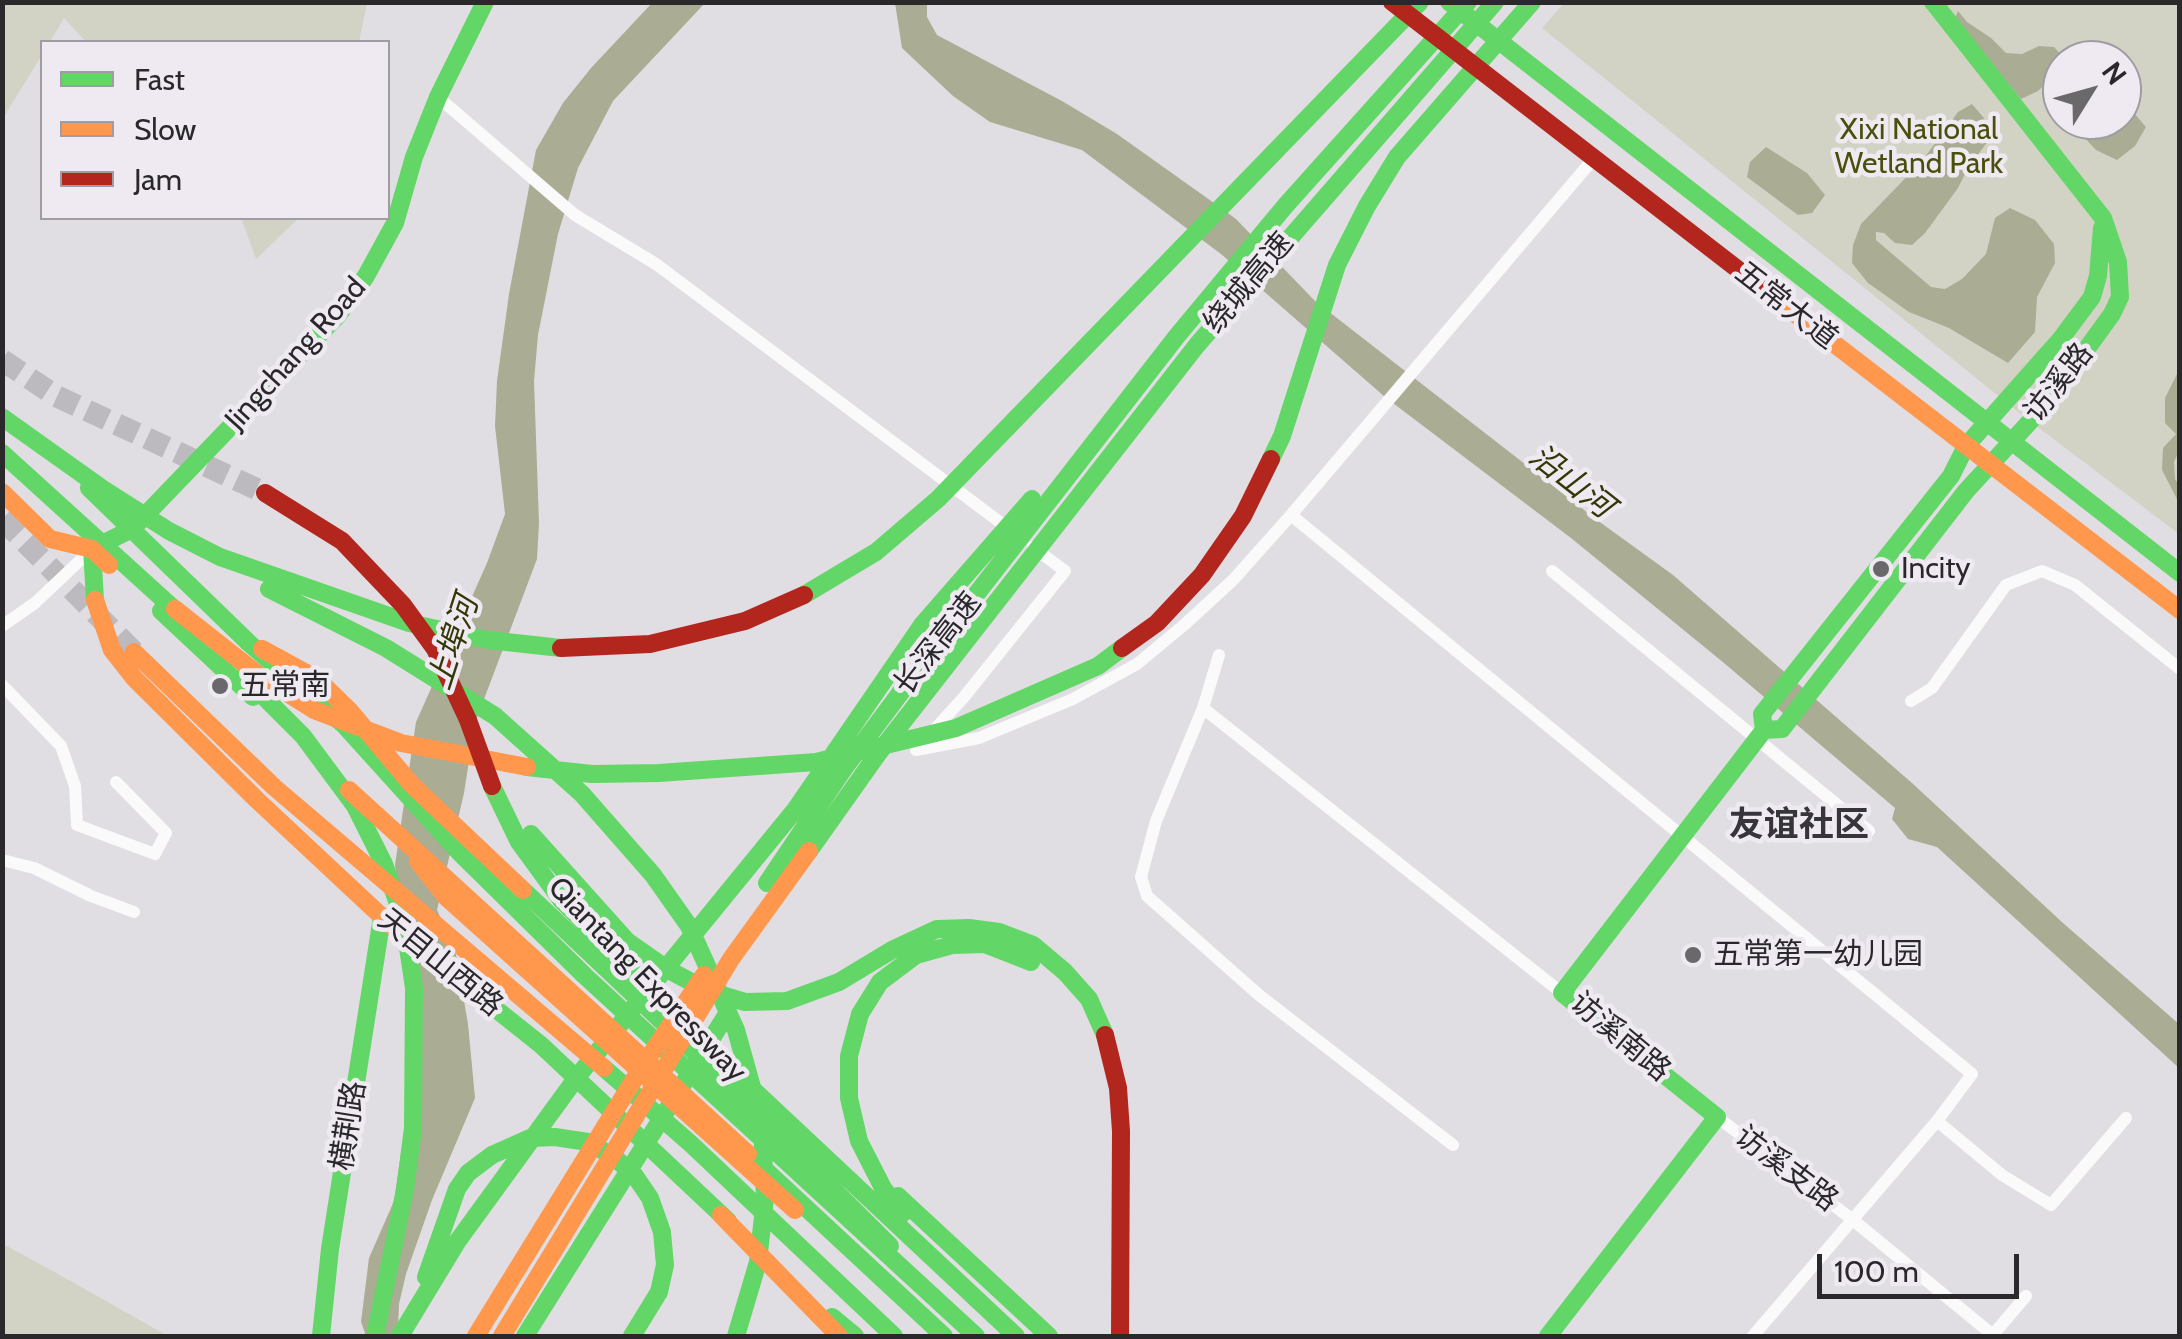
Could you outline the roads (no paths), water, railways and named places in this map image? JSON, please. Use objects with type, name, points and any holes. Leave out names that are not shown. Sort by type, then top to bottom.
[{"type":"main road","name":"Jingchang Road","points":[[92,549],[132,528],[305,350],[366,276],[394,222],[438,97],[486,2]]},
{"type":"main road","name":"五常大道","points":[[1392,2],[2180,610]]},
{"type":"main road","points":[[220,558],[409,624],[488,640],[560,648],[650,644],[745,621],[821,588],[876,552],[938,499],[1420,2]]},
{"type":"main road","name":"五常大道","points":[[1449,2],[2180,573]]},
{"type":"main road","name":"长深高速","points":[[476,1336],[635,1078],[845,767],[1178,336],[1286,205],[1468,2]]},
{"type":"main road","name":"访溪路","points":[[1766,728],[1810,691],[1989,464],[2048,402],[2112,314],[2120,296],[2118,262],[2103,218],[1933,2]]},
{"type":"main road","name":"绕城高速","points":[[1197,345],[1492,6]]},
{"type":"main road","points":[[175,609],[260,676],[314,710],[400,744],[516,766],[592,774],[816,762],[956,728],[1098,666],[1157,622],[1202,576],[1243,516],[1282,436],[1337,266],[1366,206],[1397,157],[1529,6]]},
{"type":"main road","points":[[1766,728],[1791,677],[1951,476],[1966,446],[2060,340],[2092,297],[2098,276],[2103,218]]},
{"type":"main road","points":[[403,1336],[457,1242],[577,1078],[795,810],[922,625],[1178,336]]},
{"type":"main road","name":"长深高速","points":[[502,1336],[731,959],[877,755],[1197,345]]},
{"type":"main road","points":[[2,404],[250,644],[344,725],[704,1088],[977,1336]]},
{"type":"main road","points":[[2,417],[169,531],[252,580],[403,658],[495,716],[582,794],[652,875],[689,926],[711,968],[736,1030],[762,1123],[764,1198],[758,1262],[736,1336]]},
{"type":"main road","points":[[2,453],[175,609],[303,736],[355,806],[384,864],[404,921],[414,988],[413,1128],[405,1190],[375,1336]]},
{"type":"main road","points":[[2,492],[50,539],[92,549],[403,841],[447,889],[632,1046],[944,1336]]},
{"type":"main road","name":"Qiantang Expressway","points":[[265,492],[342,541],[403,605],[434,649],[468,720],[496,798],[519,842],[562,901],[714,1053],[1016,1336]]},
{"type":"main road","name":"天目山西路","points":[[92,549],[95,607],[112,650],[164,708],[398,932],[541,1045],[855,1336]]},
{"type":"main road","points":[[134,652],[274,787],[691,1144],[894,1336]]},
{"type":"main road","name":"访溪南路","points":[[1716,1117],[1562,992],[1766,728]]},
{"type":"main road","points":[[479,750],[536,841],[627,941],[667,969],[708,990],[745,1002],[787,1001],[839,982],[892,950],[937,930],[969,928],[1000,932],[1032,945],[1066,972],[1089,999],[1100,1022],[1118,1088],[1121,1131],[1112,1176],[1104,1336]]},
{"type":"main road","name":"横荆路","points":[[321,1336],[330,1249],[382,917]]},
{"type":"main road","points":[[973,1296],[883,1188],[859,1141],[849,1098],[849,1056],[860,1014],[880,982],[916,955],[952,945],[985,944],[1042,968],[1063,988],[1086,1024],[1102,1079],[1106,1113],[1120,1336]]},
{"type":"main road","points":[[524,1336],[727,1014],[731,959]]},
{"type":"main road","points":[[1548,1336],[1716,1117]]},
{"type":"main road","points":[[403,1336],[456,1188],[492,1155],[530,1138],[555,1137],[588,1142],[614,1157],[635,1176],[650,1198],[662,1232],[664,1265],[659,1292],[632,1336]]},
{"type":"main road","points":[[859,1141],[897,1195],[1049,1336]]},
{"type":"main road","points":[[721,1215],[838,1336]]},
{"type":"street","points":[[438,97],[575,216],[656,264],[1064,572],[964,697],[916,750],[979,738],[1073,699],[1137,664],[1232,580],[1291,515],[1595,157]]},
{"type":"street","points":[[1291,515],[1972,1074],[1937,1121],[1753,1336]]},
{"type":"street","points":[[2,626],[35,603],[92,549]]},
{"type":"street","points":[[1552,570],[1766,728],[1869,831]]},
{"type":"street","points":[[1911,701],[1932,688],[2006,585],[2042,570],[2075,586],[2180,670]]},
{"type":"street","points":[[1219,656],[1203,708],[1156,820],[1142,877],[1146,896],[1258,994],[1452,1145]]},
{"type":"street","points":[[2,685],[61,746],[75,786],[78,825],[155,854],[166,834],[116,782]]},
{"type":"street","points":[[1203,708],[1562,992]]},
{"type":"street","points":[[2,860],[34,868],[134,912]]},
{"type":"street","name":"访溪支路","points":[[1716,1117],[1853,1220],[1993,1336]]},
{"type":"street","points":[[1937,1121],[2002,1175],[2051,1205],[2126,1118]]},
{"type":"street","points":[[1993,1336],[2026,1296]]},
{"type":"water","name":"上埠河","points":[[652,3],[705,3],[613,101],[578,168],[558,234],[538,335],[534,381],[537,559],[475,723],[464,793],[437,910],[455,949],[475,1098],[406,1274],[399,1304],[398,1327],[402,1336],[366,1336],[361,1322],[369,1258],[394,1201],[406,1120],[412,1023],[395,865],[416,722],[505,514],[495,426],[497,381],[536,150],[563,103]]},
{"type":"water","points":[[895,3],[927,3],[927,17],[937,35],[1117,134],[1236,219],[1315,301],[1673,575],[1912,783],[2179,1024],[2179,1068],[1937,847],[1908,839],[1892,819],[1895,808],[1571,538],[1385,397],[1221,254],[1082,150],[990,122],[953,96],[902,48]]},
{"type":"water","points":[[1958,11],[2006,53],[2022,54],[2042,46],[2042,87],[2021,99],[1955,18]]},
{"type":"water","points":[[1972,104],[1989,124],[1988,141],[1958,188],[1912,245],[1895,243],[1884,233],[1876,232],[1876,240],[1931,287],[1945,289],[1962,279],[1986,254],[1995,218],[2010,208],[2035,220],[2054,244],[2055,263],[2037,297],[2035,332],[2008,363],[1949,328],[1909,312],[1868,283],[1852,263],[1853,245],[1861,224],[1922,161],[1958,112]]},
{"type":"water","points":[[2087,140],[2138,140],[2117,160],[2096,150]]},
{"type":"water","points":[[1766,147],[1807,173],[1825,195],[1812,213],[1798,215],[1747,177],[1750,162]]},
{"type":"water","points":[[2179,370],[2179,451],[2174,462],[2179,503],[2162,470],[2163,448],[2176,434],[2165,423],[2165,398]]},
{"type":"tunnel","points":[[2,360],[56,396],[265,493]]},
{"type":"tunnel","points":[[2,519],[134,652]]},
{"type":"place","name":"Incity","points":[[1881,569]]},
{"type":"place","name":"五常南","points":[[220,686]]},
{"type":"place","name":"五常第一幼儿园","points":[[1693,955]]},
{"type":"district","name":"友谊社区","points":[[1799,826]]},
{"type":"park label","name":"Xixi National Wetland Park","points":[[1919,147]]},
{"type":"water label","name":"沿山河","points":[[1571,482]]}]
